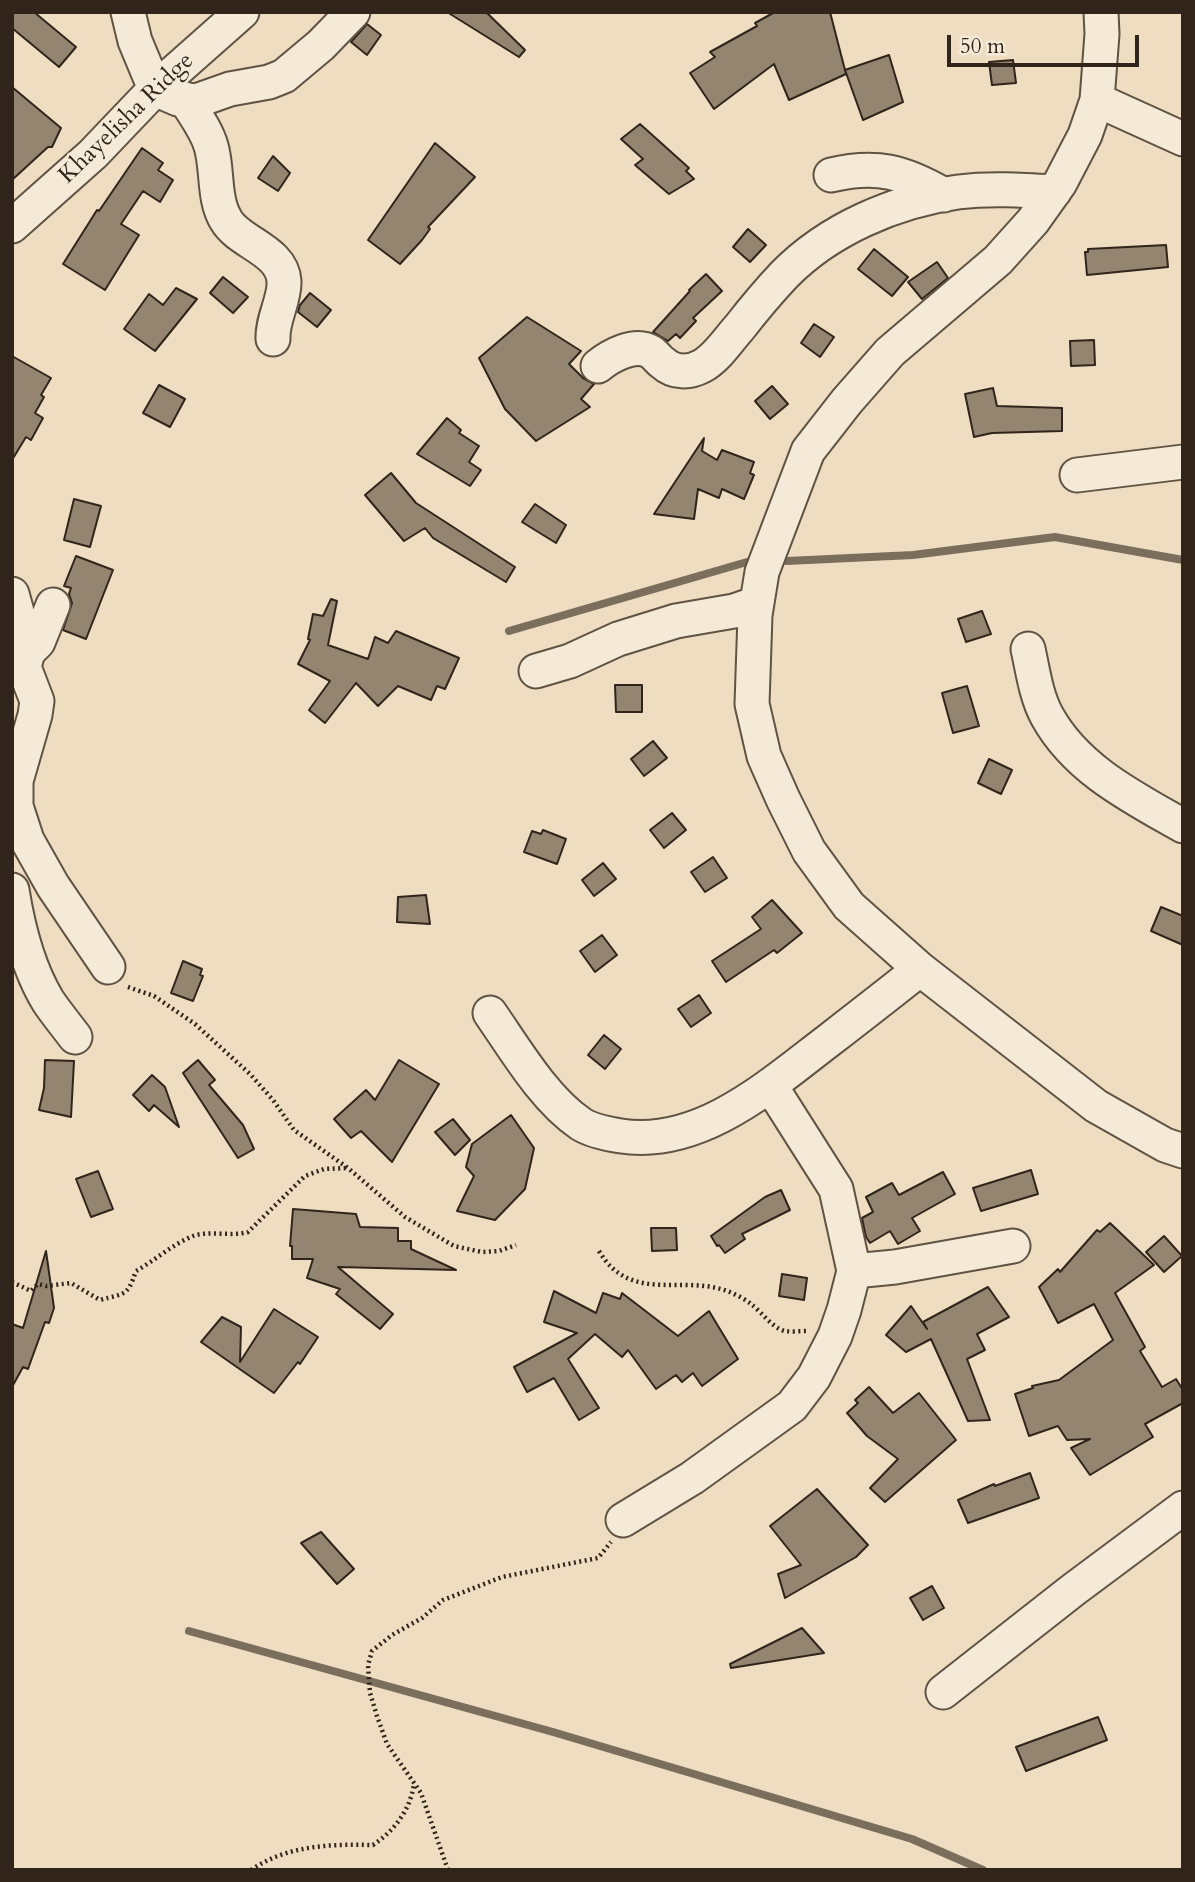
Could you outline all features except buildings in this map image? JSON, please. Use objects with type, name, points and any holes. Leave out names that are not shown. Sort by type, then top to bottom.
[{"type":"street","points":[[128,12],[135,41],[170,94],[207,136],[212,148],[225,219],[233,230],[268,254],[284,279],[272,339]]},
{"type":"street","name":"Khayelisha Ridge","points":[[12,226],[93,154],[170,94],[242,12]]},
{"type":"street","points":[[170,94],[197,101],[230,89],[269,82],[284,76],[321,45],[353,12]]},
{"type":"street","points":[[1101,12],[1097,100],[1085,135],[1054,192],[1034,221],[998,260],[890,352],[808,451],[762,572],[752,655],[752,704],[764,755],[783,799],[809,852],[849,906],[920,969],[1096,1107],[1165,1145],[1183,1151]]},
{"type":"street","points":[[1097,100],[1183,139]]},
{"type":"street","points":[[831,174],[870,169],[891,171],[944,195]]},
{"type":"street","points":[[598,366],[623,352],[643,349],[674,370],[687,372],[704,365],[722,348],[784,275],[836,235],[875,214],[917,200],[944,195],[1000,190],[1054,192]]},
{"type":"street","points":[[1077,475],[1183,462]]},
{"type":"street","points":[[12,594],[28,652]]},
{"type":"street","points":[[536,671],[570,661],[618,639],[676,621],[734,611],[757,603]]},
{"type":"street","points":[[53,605],[38,642],[28,652],[24,667],[37,701],[16,781],[14,808],[30,845],[70,914],[108,967]]},
{"type":"street","points":[[1028,649],[1046,715],[1064,742],[1095,772],[1183,827]]},
{"type":"street","points":[[12,890],[29,960],[48,1001],[75,1037]]},
{"type":"street","points":[[490,1013],[551,1096],[582,1124],[607,1134],[658,1137],[685,1131],[716,1118],[770,1085],[920,969]]},
{"type":"street","points":[[623,1520],[692,1478],[792,1406],[814,1377],[835,1336],[844,1310],[854,1271],[836,1189],[770,1085]]},
{"type":"street","points":[[854,1271],[918,1264],[1013,1246]]},
{"type":"street","points":[[943,1692],[1183,1508]]},
{"type":"path","points":[[108,967],[122,984],[153,996],[219,1044],[265,1091],[294,1130],[348,1168],[405,1217],[454,1246],[482,1252],[499,1251],[516,1245]]},
{"type":"path","points":[[12,1282],[31,1291],[38,1283],[46,1286],[71,1283],[100,1300],[125,1293],[129,1290],[136,1271],[183,1242],[195,1236],[238,1235],[248,1232],[306,1176],[324,1169],[348,1168]]},
{"type":"path","points":[[599,1251],[604,1260],[622,1276],[654,1285],[720,1288],[749,1302],[775,1326],[785,1331],[817,1330],[835,1336]]},
{"type":"path","points":[[448,1870],[430,1817],[414,1783],[387,1744],[377,1716],[370,1693],[368,1665],[372,1651],[392,1635],[422,1618],[443,1600],[502,1577],[598,1558],[607,1549],[623,1520]]},
{"type":"path","points":[[251,1870],[273,1856],[298,1849],[352,1844],[373,1845],[384,1838],[404,1814],[411,1803],[414,1783]]},
{"type":"waterway","points":[[787,561],[913,555],[1055,537],[1183,560]]},
{"type":"waterway","points":[[509,631],[747,562]]},
{"type":"waterway","points":[[189,1631],[553,1732],[912,1839],[983,1870]]}]
